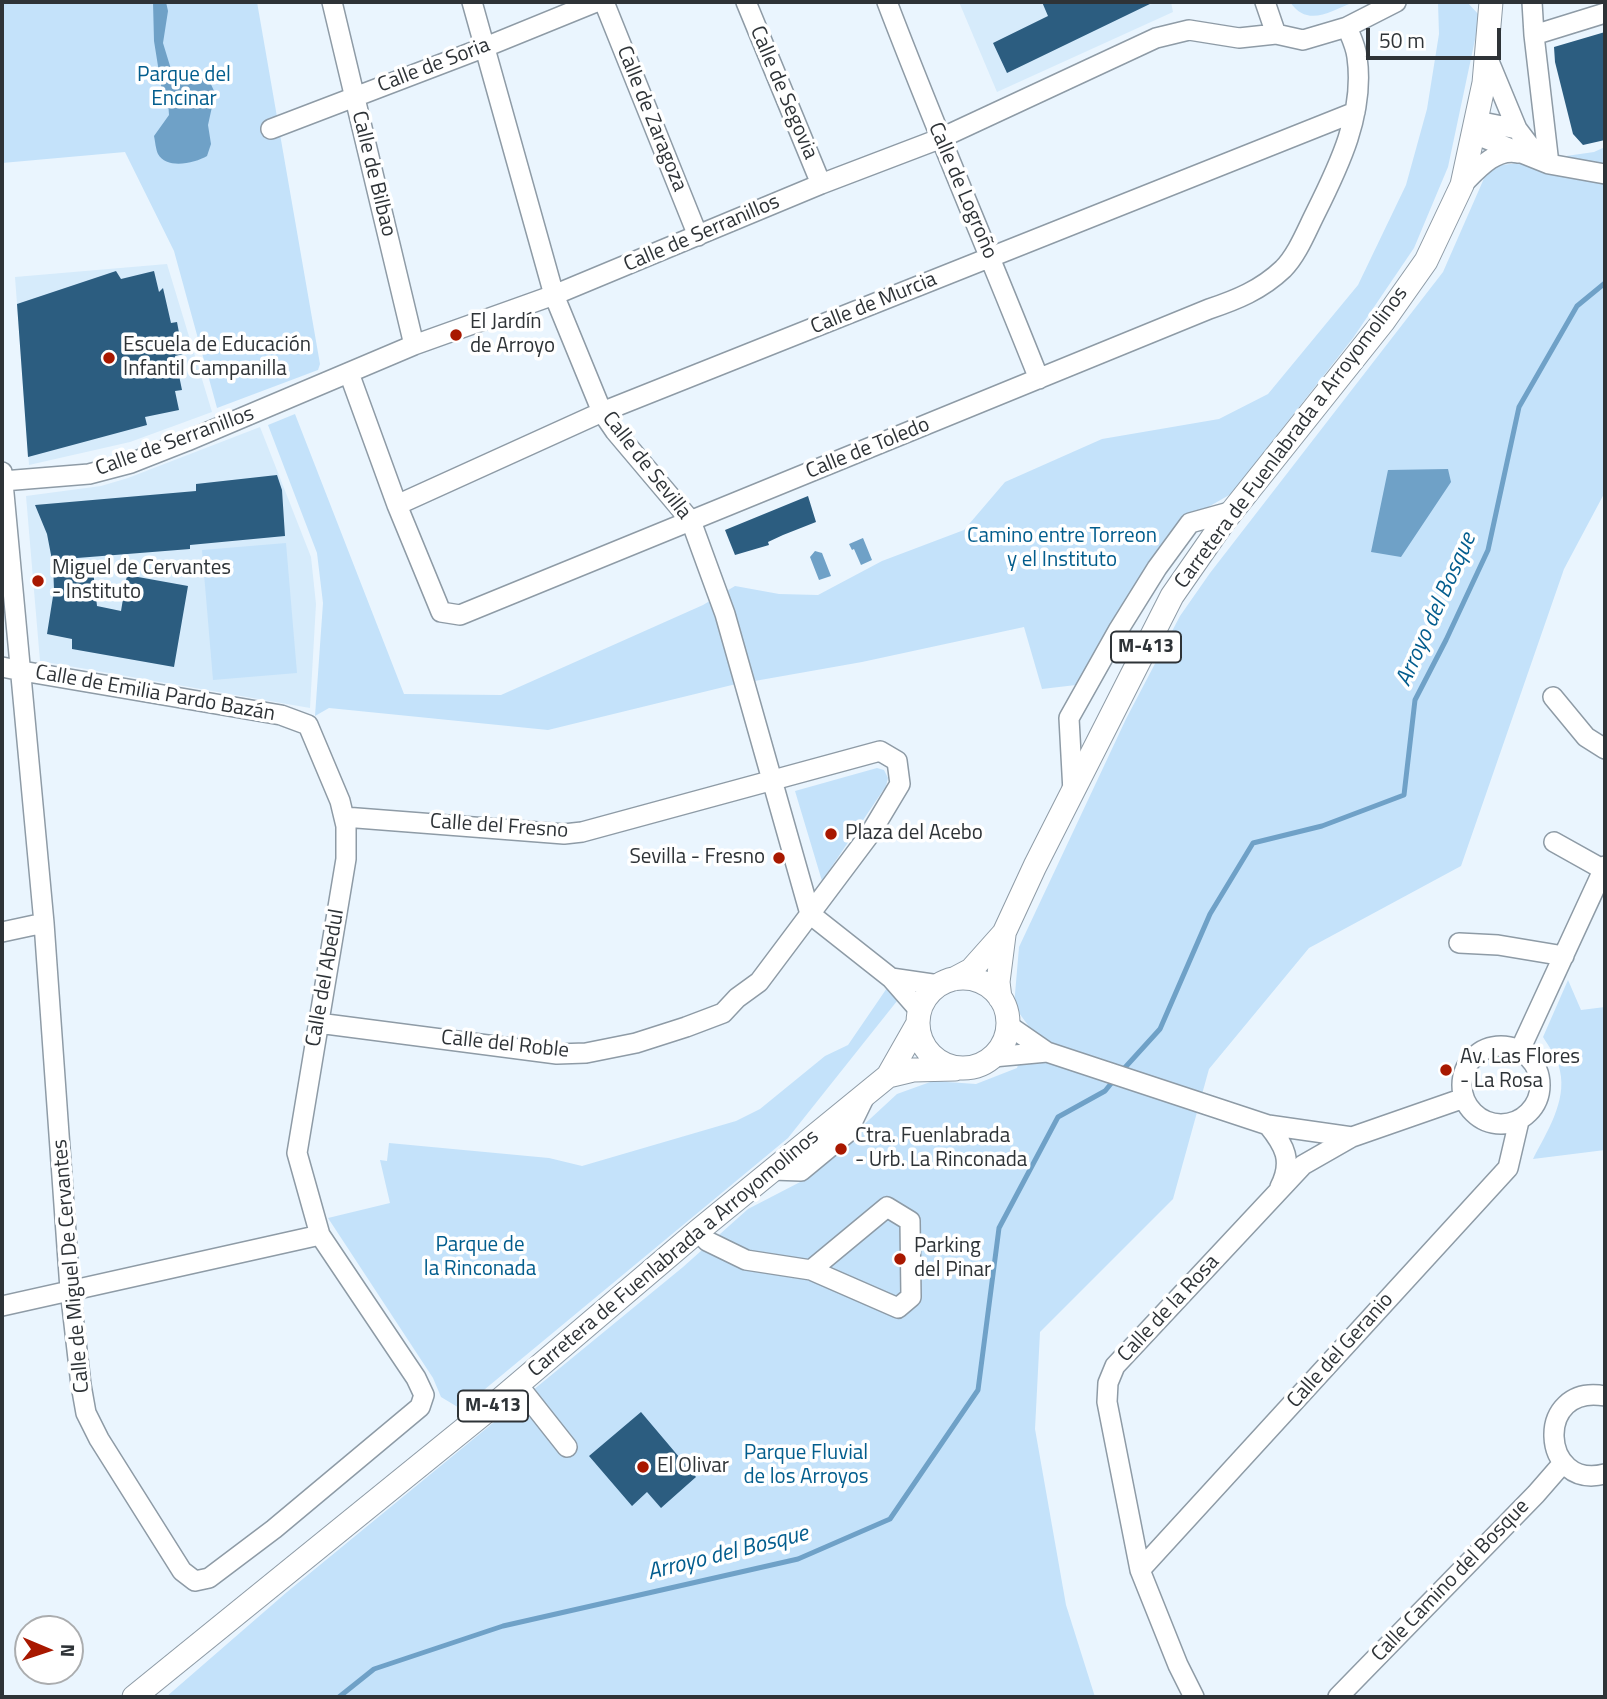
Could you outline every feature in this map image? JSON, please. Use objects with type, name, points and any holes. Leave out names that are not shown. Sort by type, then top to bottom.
[{"type":"main road","name":"Carretera de Fuenlabrada a Arroyomolinos","points":[[946,982],[971,970],[1004,933],[1172,596],[1233,511],[1389,313],[1426,261],[1462,185],[1488,58],[1491,2]]},
{"type":"main road","name":"Carretera de Fuenlabrada a Arroyomolinos","points":[[1000,998],[998,982],[1004,933]]},
{"type":"main road","points":[[946,982],[967,978],[980,981],[1000,998]]},
{"type":"main road","name":"M-413","points":[[918,1017],[924,1000],[946,982]]},
{"type":"main road","name":"M-413","points":[[1000,998],[1008,1025]]},
{"type":"main road","name":"Carretera de Fuenlabrada a Arroyomolinos","points":[[134,1697],[518,1385],[698,1231],[888,1076],[918,1017]]},
{"type":"main road","points":[[918,1017],[920,1039],[932,1057],[951,1067],[965,1069]]},
{"type":"main road","points":[[993,1057],[1006,1037],[1008,1025]]},
{"type":"main road","name":"M-413","points":[[965,1069],[975,1067],[993,1057]]},
{"type":"main road","name":"Carretera de Fuenlabrada a Arroyomolinos","points":[[888,1076],[914,1070],[965,1069]]},
{"type":"street","name":"Calle de Bilbao","points":[[332,2],[414,345]]},
{"type":"street","name":"Calle de Sevilla","points":[[472,2],[554,295],[602,412],[691,521],[725,614],[810,914]]},
{"type":"street","name":"Calle de Soria","points":[[271,129],[596,2]]},
{"type":"street","name":"Calle de Zaragoza","points":[[604,2],[698,236]]},
{"type":"street","name":"Calle de Segovia","points":[[746,2],[821,184]]},
{"type":"street","name":"Calle de Logroño","points":[[887,2],[939,139],[991,258],[1039,379]]},
{"type":"street","points":[[1265,2],[1276,34]]},
{"type":"street","name":"Calle de Serranillos","points":[[2,477],[89,474],[131,463],[414,345],[554,295],[821,184],[939,139],[1156,38],[1189,30],[1239,38],[1276,34],[1303,40],[1347,27],[1396,2]]},
{"type":"street","points":[[1532,2],[1545,161]]},
{"type":"street","points":[[1534,35],[1605,13]]},
{"type":"street","name":"Calle de Toledo","points":[[349,373],[397,505],[441,612],[460,615],[1209,309],[1248,296],[1283,268],[1339,168],[1355,113],[1359,86],[1357,55],[1347,27]]},
{"type":"street","points":[[1488,58],[1517,129],[1545,161]]},
{"type":"street","name":"Calle de Murcia","points":[[397,505],[602,412],[1355,113]]},
{"type":"street","points":[[1476,127],[1517,129]]},
{"type":"street","points":[[1476,127],[1545,161]]},
{"type":"street","points":[[1462,185],[1478,168],[1509,151],[1605,174]]},
{"type":"street","name":"Calle de Miguel De Cervantes","points":[[2,477],[44,923],[70,1289],[86,1413],[99,1439],[182,1571],[195,1581],[209,1578],[274,1529],[420,1407],[424,1395],[416,1378],[320,1236]]},
{"type":"street","points":[[1073,792],[1069,718],[1087,685],[1157,568],[1190,523],[1233,511]]},
{"type":"street","name":"Calle de Emilia Pardo Bazán","points":[[2,667],[281,715],[308,725]]},
{"type":"street","points":[[1553,697],[1586,737],[1605,749]]},
{"type":"street","name":"Calle del Abedul","points":[[308,725],[340,801],[346,826],[346,859],[297,1153],[320,1236]]},
{"type":"street","points":[[774,780],[880,751],[897,761],[900,784],[870,834],[810,914],[891,978],[918,1017]]},
{"type":"street","name":"Calle del Fresno","points":[[344,817],[565,834],[583,832],[774,780]]},
{"type":"street","points":[[1520,1050],[1604,868],[1554,842]]},
{"type":"street","name":"Calle del Roble","points":[[318,1023],[552,1054],[586,1053],[636,1043],[723,1013],[737,998],[760,982],[810,914]]},
{"type":"street","points":[[2,932],[44,923]]},
{"type":"street","points":[[1460,943],[1498,945],[1563,957]]},
{"type":"street","points":[[891,978],[946,982]]},
{"type":"street","points":[[1008,1025],[1047,1052],[1268,1125],[1352,1137]]},
{"type":"street","points":[[1499,1045],[1520,1050],[1535,1064],[1540,1079],[1538,1100],[1530,1112],[1519,1121],[1504,1125],[1490,1124],[1478,1118],[1464,1098],[1461,1082],[1464,1070],[1483,1049],[1499,1045]]},
{"type":"street","points":[[993,1057],[1047,1052]]},
{"type":"street","name":"Calle de la Rosa","points":[[1140,1570],[1107,1402],[1108,1383],[1115,1366],[1303,1166],[1352,1137],[1464,1098]]},
{"type":"street","name":"Calle del Geranio","points":[[1140,1570],[1508,1168],[1519,1121]]},
{"type":"street","name":"Calle de la Rosa","points":[[1268,1125],[1280,1140],[1287,1161],[1287,1173],[1278,1192]]},
{"type":"street","points":[[698,1231],[707,1241],[746,1260],[811,1270],[898,1308],[911,1297],[910,1221],[887,1207],[811,1270]]},
{"type":"street","points":[[2,1306],[320,1236]]},
{"type":"street","points":[[518,1385],[567,1447]]},
{"type":"street","points":[[1605,1396],[1580,1396],[1563,1408],[1555,1420],[1553,1442],[1563,1463],[1584,1475],[1605,1474]]},
{"type":"street","name":"Calle Camino del Bosque","points":[[1338,1697],[1563,1463]]},
{"type":"street","points":[[1140,1570],[1178,1665],[1194,1697]]},
{"type":"shaded area","points":[[153,2],[166,2],[168,11],[163,43],[174,79],[190,72],[208,78],[215,93],[208,125],[211,144],[207,156],[189,163],[168,162],[162,159],[156,148],[154,136],[169,115],[154,41]]},
{"type":"shaded area","points":[[959,2],[1171,2],[1173,12],[997,92]]},
{"type":"shaded area","name":"Escuela de Educación Infantil Campanilla","points":[[167,264],[212,412],[130,442],[29,465],[15,277]]},
{"type":"shaded area","points":[[260,427],[311,557],[316,604],[310,708],[40,661],[26,496],[101,486]]},
{"type":"shaded area","points":[[1448,469],[1451,482],[1401,557],[1371,552],[1388,470]]},
{"type":"shaded area","points":[[863,538],[872,560],[861,565],[849,544]]},
{"type":"shaded area","points":[[815,551],[822,553],[831,576],[819,580],[810,557]]},
{"type":"green space","name":"Parque del Encinar","points":[[2,2],[257,2],[320,364],[318,370],[217,408],[174,251],[125,152],[2,163]]},
{"type":"green space","points":[[1290,2],[1354,2],[1328,13],[1312,16],[1297,10]]},
{"type":"green space","name":"Camino entre Torreon y el Instituto","points":[[1438,2],[1467,2],[1480,16],[1448,167],[1414,248],[1353,338],[1231,494],[1180,523],[1076,685],[1042,689],[1024,627],[862,662],[732,685],[548,730],[329,708],[315,716],[323,603],[317,553],[268,425],[295,414],[404,694],[501,695],[703,605],[735,586],[779,594],[818,595],[882,561],[964,530],[1005,482],[1102,439],[1219,419],[1268,394],[1358,285],[1406,185],[1427,109],[1439,34]]},
{"type":"green space","name":"Parque Fluvial de los Arroyos","points":[[1605,147],[1605,492],[1564,569],[1461,866],[1309,948],[1209,1069],[1173,1199],[1040,1332],[1035,1429],[1066,1605],[1095,1697],[166,1697],[287,1592],[683,1267],[748,1209],[804,1180],[897,1094],[933,1081],[976,1084],[1017,1068],[1030,1028],[1014,1006],[1019,947],[1126,719],[1180,616],[1210,573],[1443,272],[1489,167],[1594,152]]},
{"type":"green space","points":[[286,543],[297,673],[213,680],[202,550]]},
{"type":"green space","name":"Plaza del Acebo","points":[[877,768],[884,770],[888,778],[886,786],[822,881],[795,791]]},
{"type":"green space","points":[[1568,980],[1581,1010],[1605,1007],[1605,1150],[1533,1159],[1554,1117],[1561,1094],[1559,1067],[1543,1037]]},
{"type":"green space","name":"Parque de la Rinconada","points":[[887,988],[897,1001],[788,1138],[461,1409],[441,1397],[433,1378],[328,1218],[390,1203],[380,1160],[387,1161],[389,1143],[549,1158],[582,1166],[736,1121],[760,1109],[825,1056],[848,1045]]},
{"type":"building","points":[[1042,2],[1154,2],[1007,73],[993,43],[1048,16]]},
{"type":"building","points":[[1605,32],[1605,140],[1583,145],[1573,134],[1555,62],[1554,47]]},
{"type":"building","name":"Escuela de Educación Infantil Campanilla","points":[[116,271],[121,279],[154,271],[159,292],[163,288],[171,323],[177,322],[183,354],[175,356],[182,390],[175,391],[179,410],[145,417],[147,425],[28,457],[17,304]]},
{"type":"building","points":[[277,475],[282,490],[285,536],[190,545],[190,549],[52,560],[47,534],[35,505],[196,491],[196,484]]},
{"type":"building","points":[[808,496],[816,522],[768,542],[769,545],[735,555],[725,530]]},
{"type":"building","points":[[53,563],[93,570],[97,606],[121,611],[127,575],[188,586],[174,667],[72,649],[72,639],[47,634],[54,590]]},
{"type":"building","name":"El Olivar","points":[[641,1412],[696,1477],[661,1508],[647,1492],[632,1506],[589,1456]]},
{"type":"waterway","name":"Arroyo del Bosque","points":[[1120,1073],[1160,1029],[1210,914],[1253,843],[1322,826],[1404,795],[1415,700],[1488,550],[1519,407],[1577,306],[1605,283]]},
{"type":"waterway","name":"Arroyo del Bosque","points":[[339,1697],[374,1669],[503,1626],[798,1559],[890,1519],[978,1390],[999,1228],[1058,1117],[1105,1091],[1114,1080]]},
{"type":"place","name":"El Jardín de Arroyo","points":[[456,335]]},
{"type":"place","name":"Escuela de Educación Infantil Campanilla","points":[[109,358]]},
{"type":"place","name":"Miguel de Cervantes - Instituto","points":[[38,581]]},
{"type":"place","name":"Plaza del Acebo","points":[[831,834]]},
{"type":"place","name":"Sevilla - Fresno","points":[[779,858]]},
{"type":"place","name":"Av. Las Flores - La Rosa","points":[[1446,1070]]},
{"type":"place","name":"Ctra. Fuenlabrada - Urb. La Rinconada","points":[[841,1149]]},
{"type":"place","name":"Parking del Pinar","points":[[900,1259]]},
{"type":"place","name":"El Olivar","points":[[643,1467]]}]
